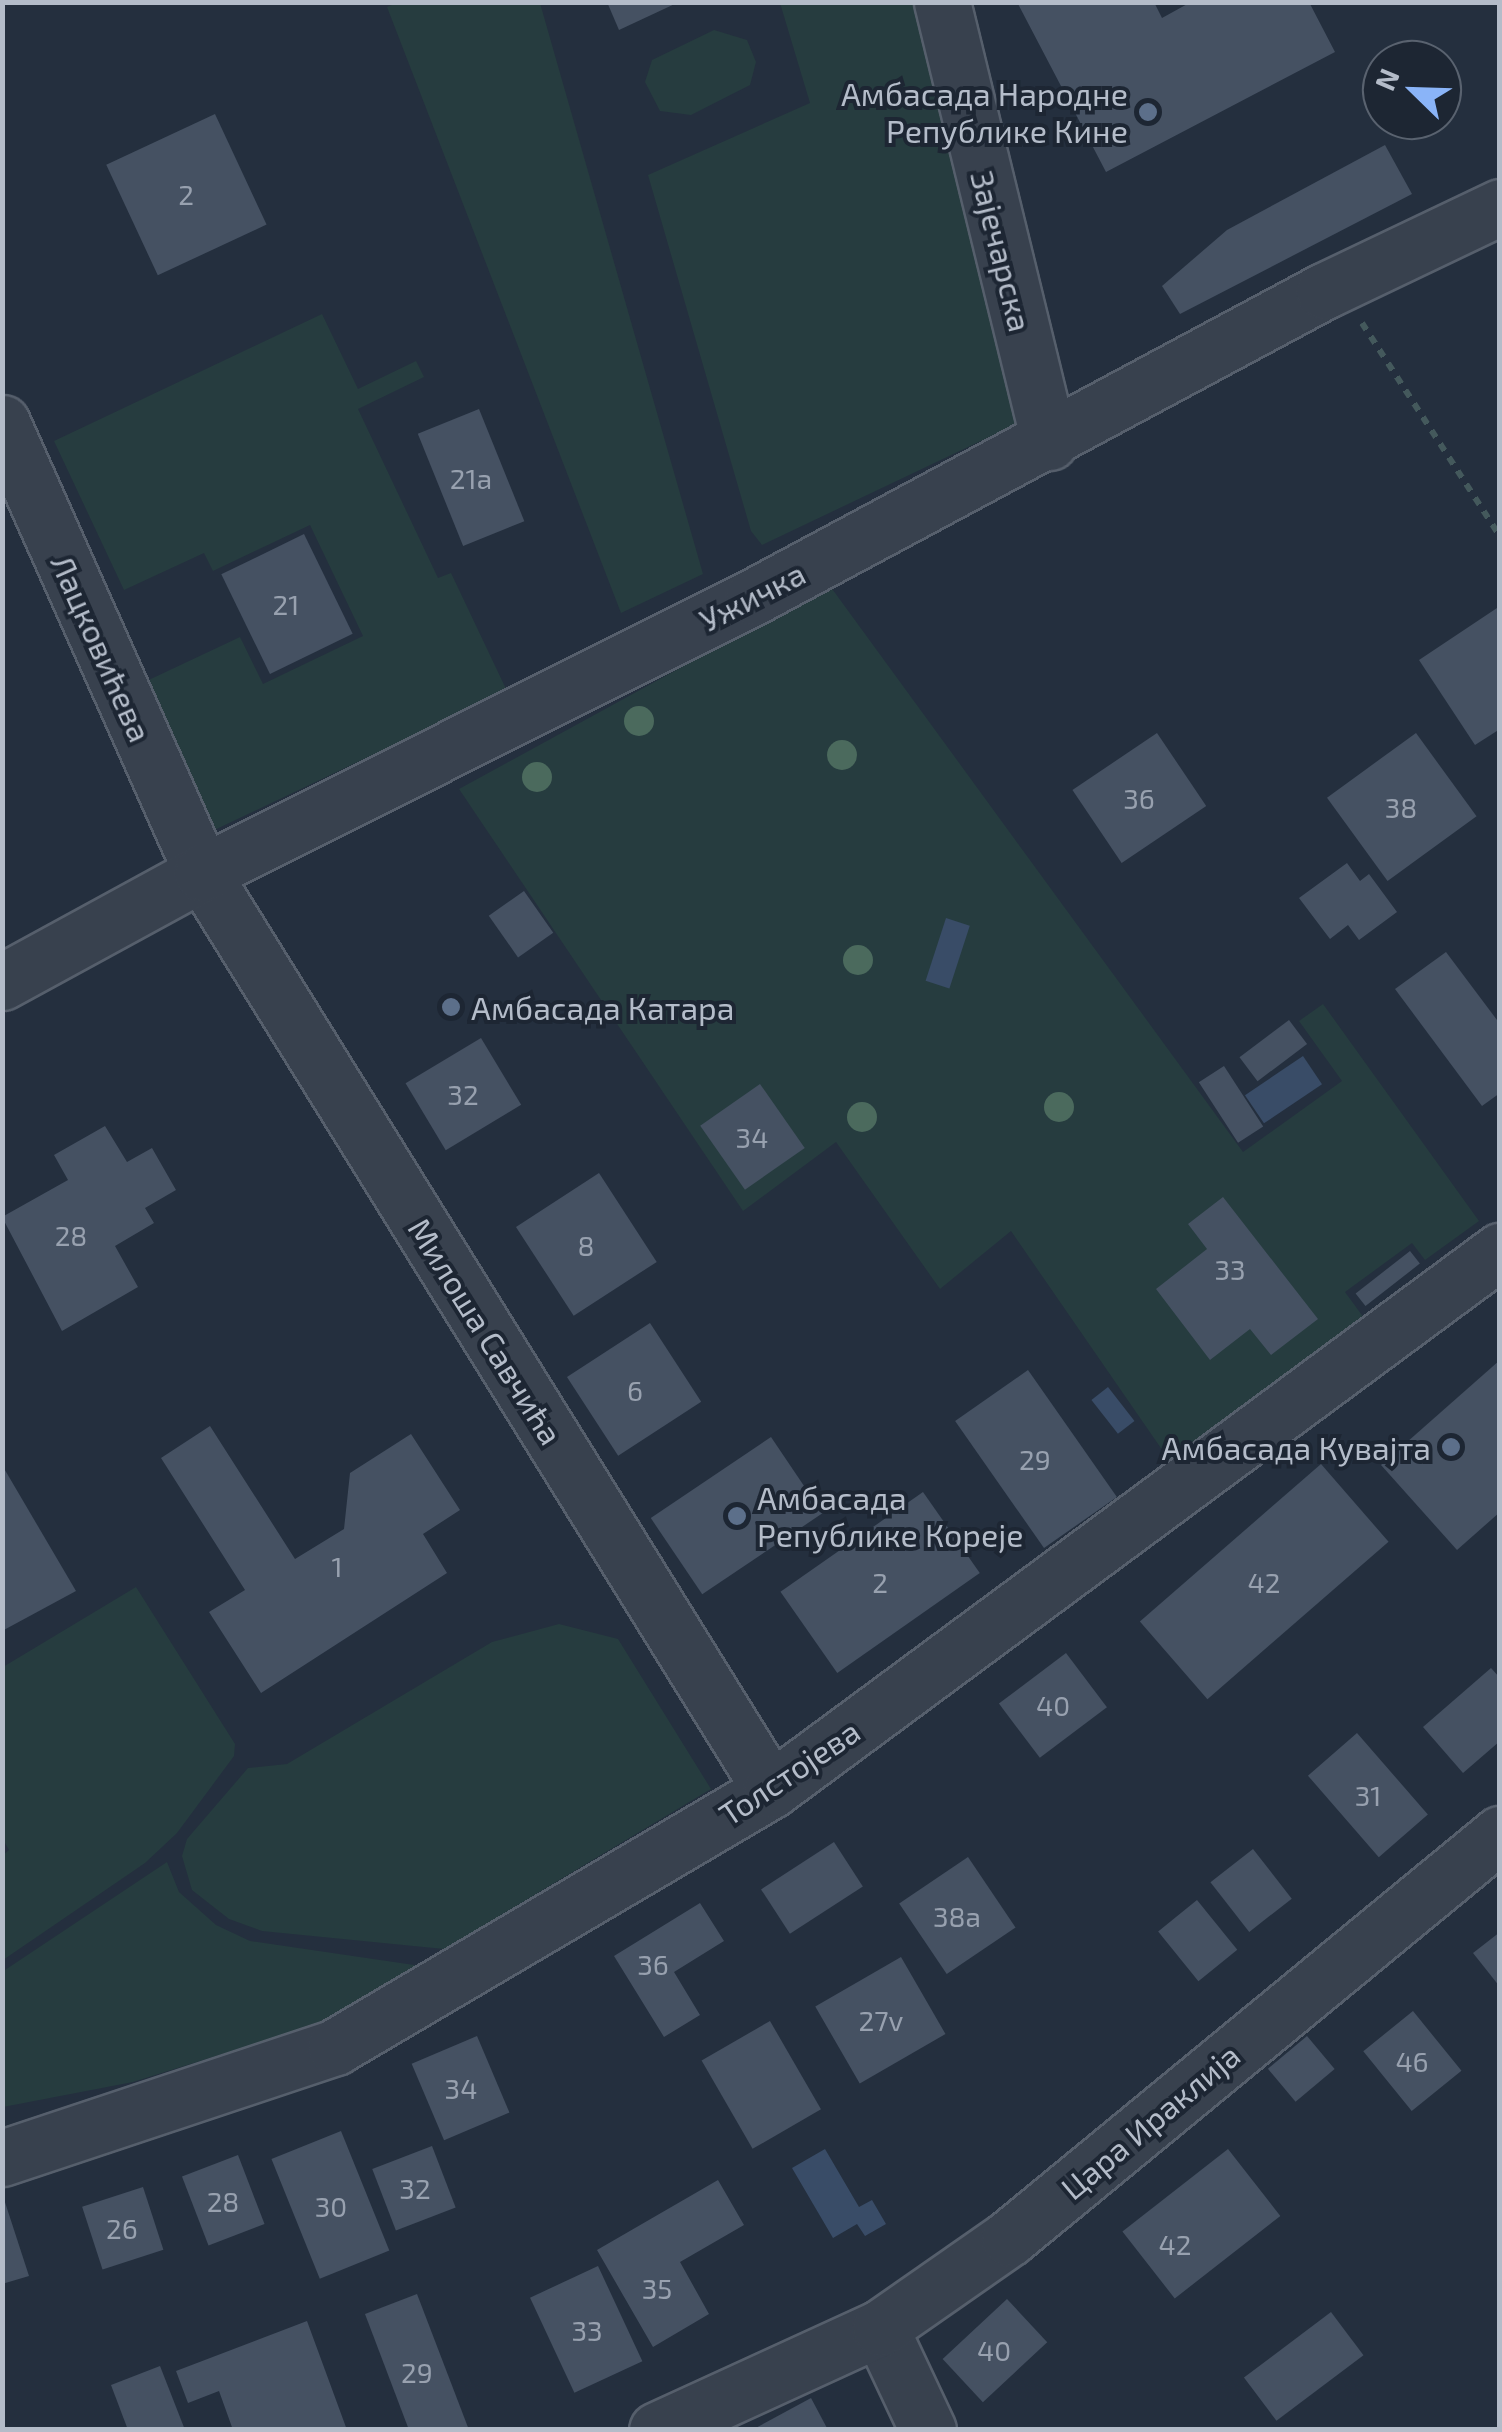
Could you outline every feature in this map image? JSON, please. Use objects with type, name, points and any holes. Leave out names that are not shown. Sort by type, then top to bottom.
[{"type":"street","name":"Зајечарска","points":[[942,2],[1049,442]]},
{"type":"street","name":"Ужичка","points":[[2,982],[202,873],[1049,442],[1337,284],[1500,207]]},
{"type":"street","name":"Лацковићева","points":[[2,424],[202,873]]},
{"type":"street","name":"Милоша Савчића","points":[[202,873],[771,1790]]},
{"type":"street","name":"Толстојева","points":[[2,2158],[334,2047],[771,1790],[1500,1251]]},
{"type":"street","name":"Цара Ираклија","points":[[657,2430],[880,2328],[1009,2238],[1500,1834]]},
{"type":"street","points":[[880,2328],[928,2430]]},
{"type":"path","points":[[1337,284],[1500,536]]},
{"type":"green space","points":[[396,3],[540,3],[703,574],[621,613],[387,7]]},
{"type":"green space","points":[[780,3],[926,3],[1031,417],[762,545],[751,531],[648,175],[810,103]]},
{"type":"green space","points":[[714,30],[747,40],[756,62],[750,85],[691,115],[660,111],[645,82],[652,60]]},
{"type":"green space","points":[[322,314],[358,389],[416,361],[424,377],[358,409],[438,578],[451,573],[507,691],[208,833],[138,685],[240,637],[263,684],[363,636],[310,525],[213,571],[204,553],[124,590],[54,441]]},
{"type":"green space","points":[[830,586],[1243,1152],[1342,1081],[1299,1021],[1323,1004],[1479,1221],[1425,1260],[1412,1243],[1345,1292],[1367,1322],[1176,1470],[1011,1231],[940,1289],[836,1142],[743,1211],[459,789]]},
{"type":"green space","points":[[136,1587],[235,1744],[234,1756],[177,1833],[145,1863],[3,1960],[3,1855],[9,1850],[2,1838],[3,1667]]},
{"type":"green space","points":[[559,1624],[618,1639],[711,1789],[444,1949],[262,1931],[229,1919],[192,1890],[182,1856],[187,1839],[248,1768],[287,1764],[492,1642]]},
{"type":"green space","points":[[167,1862],[179,1892],[216,1925],[250,1941],[421,1966],[318,2024],[133,2082],[3,2107],[2,1972]]},
{"type":"water","points":[[946,918],[970,926],[949,988],[926,981]]},
{"type":"water","points":[[1303,1056],[1322,1084],[1264,1123],[1245,1095]]},
{"type":"water","points":[[1108,1387],[1134,1421],[1118,1434],[1091,1400]]},
{"type":"water","points":[[825,2149],[859,2207],[872,2200],[886,2224],[865,2236],[857,2224],[833,2238],[792,2168]]},
{"type":"building","points":[[607,2],[679,2],[619,30]]},
{"type":"building","name":"Амбасада Народне Републике Кине","points":[[1017,2],[1154,2],[1162,18],[1191,2],[1309,2],[1335,52],[1106,172]]},
{"type":"building","points":[[215,114],[267,225],[158,275],[106,165]]},
{"type":"building","points":[[1385,145],[1412,194],[1180,314],[1162,286],[1227,230]]},
{"type":"building","points":[[479,409],[524,521],[463,546],[418,434]]},
{"type":"building","points":[[304,534],[353,634],[270,674],[221,574]]},
{"type":"building","points":[[1497,608],[1500,729],[1475,745],[1419,660]]},
{"type":"building","points":[[1157,733],[1206,806],[1122,863],[1072,790]]},
{"type":"building","points":[[1416,733],[1477,816],[1388,881],[1327,798]]},
{"type":"building","points":[[1347,863],[1360,881],[1369,874],[1397,912],[1359,940],[1348,925],[1330,939],[1299,898]]},
{"type":"building","points":[[524,891],[553,933],[518,957],[489,916]]},
{"type":"building","points":[[1446,952],[1500,1024],[1500,1093],[1482,1106],[1395,989]]},
{"type":"building","points":[[1289,1020],[1307,1044],[1258,1081],[1239,1057]]},
{"type":"building","points":[[481,1038],[521,1105],[446,1150],[406,1083]]},
{"type":"building","points":[[1224,1066],[1263,1126],[1238,1143],[1199,1082]]},
{"type":"building","points":[[760,1084],[805,1148],[745,1190],[700,1126]]},
{"type":"building","points":[[105,1126],[127,1162],[152,1148],[176,1190],[145,1208],[154,1223],[115,1246],[138,1287],[62,1331],[2,1217],[68,1180],[54,1155]]},
{"type":"building","points":[[599,1173],[657,1262],[574,1316],[516,1227]]},
{"type":"building","points":[[1223,1197],[1318,1319],[1271,1355],[1250,1329],[1210,1360],[1156,1289],[1207,1249],[1188,1224]]},
{"type":"building","points":[[1410,1251],[1420,1264],[1365,1306],[1356,1293]]},
{"type":"building","points":[[650,1323],[701,1402],[618,1456],[567,1377]]},
{"type":"building","name":"Амбасада Кувајта","points":[[1500,1360],[1500,1512],[1457,1550],[1381,1465]]},
{"type":"building","points":[[1028,1370],[1117,1497],[1044,1548],[955,1421]]},
{"type":"building","points":[[210,1426],[295,1559],[344,1529],[350,1473],[411,1434],[460,1510],[423,1534],[447,1573],[261,1693],[209,1612],[245,1590],[161,1458]]},
{"type":"building","name":"Амбасада Републике Кореје","points":[[771,1437],[822,1513],[702,1594],[651,1518]]},
{"type":"building","points":[[1321,1464],[1389,1542],[1207,1699],[1140,1621]]},
{"type":"building","points":[[2,1465],[76,1591],[2,1631]]},
{"type":"building","points":[[923,1492],[980,1573],[837,1673],[780,1592]]},
{"type":"building","points":[[1066,1653],[1107,1707],[1040,1758],[999,1704]]},
{"type":"building","points":[[1491,1668],[1500,1678],[1500,1741],[1463,1773],[1423,1727]]},
{"type":"building","points":[[1357,1733],[1428,1815],[1379,1857],[1308,1776]]},
{"type":"building","points":[[834,1842],[863,1886],[790,1934],[761,1889]]},
{"type":"building","points":[[1253,1849],[1292,1899],[1249,1932],[1210,1882]]},
{"type":"building","points":[[968,1857],[1016,1927],[947,1974],[899,1903]]},
{"type":"building","points":[[1197,1900],[1237,1950],[1198,1981],[1158,1931]]},
{"type":"building","points":[[700,1903],[724,1941],[674,1972],[700,2015],[664,2037],[614,1956]]},
{"type":"building","points":[[1500,1932],[1500,1987],[1473,1953]]},
{"type":"building","points":[[901,1957],[946,2034],[860,2084],[815,2007]]},
{"type":"building","points":[[1413,2011],[1461,2071],[1412,2111],[1363,2051]]},
{"type":"building","points":[[770,2021],[821,2109],[753,2149],[702,2060]]},
{"type":"building","points":[[477,2036],[509,2112],[444,2140],[412,2064]]},
{"type":"building","points":[[1307,2036],[1335,2069],[1296,2102],[1268,2069]]},
{"type":"building","points":[[341,2131],[389,2251],[320,2279],[271,2159]]},
{"type":"building","points":[[432,2146],[456,2208],[396,2231],[372,2169]]},
{"type":"building","points":[[1228,2149],[1280,2216],[1175,2298],[1122,2231]]},
{"type":"building","points":[[238,2155],[265,2224],[209,2246],[182,2177]]},
{"type":"building","points":[[718,2180],[744,2225],[680,2262],[709,2314],[653,2347],[597,2250]]},
{"type":"building","points":[[143,2187],[163,2250],[103,2270],[82,2207]]},
{"type":"building","points":[[2,2193],[29,2276],[2,2284]]},
{"type":"building","points":[[598,2266],[642,2361],[574,2393],[530,2298]]},
{"type":"building","points":[[417,2294],[469,2430],[409,2430],[365,2314]]},
{"type":"building","points":[[1007,2299],[1047,2342],[983,2402],[943,2359]]},
{"type":"building","points":[[1331,2312],[1363,2355],[1276,2421],[1244,2378]]},
{"type":"building","points":[[307,2321],[347,2430],[233,2430],[219,2391],[188,2403],[176,2371]]},
{"type":"building","points":[[160,2366],[185,2430],[128,2430],[111,2385]]},
{"type":"building","points":[[811,2398],[828,2430],[752,2430]]},
{"type":"place","name":"Амбасада Народне Републике Кине","points":[[1148,112]]},
{"type":"place","name":"Амбасада Катара","points":[[451,1007]]},
{"type":"place","name":"Амбасада Кувајта","points":[[1451,1447]]},
{"type":"place","name":"Амбасада Републике Кореје","points":[[737,1516]]}]
